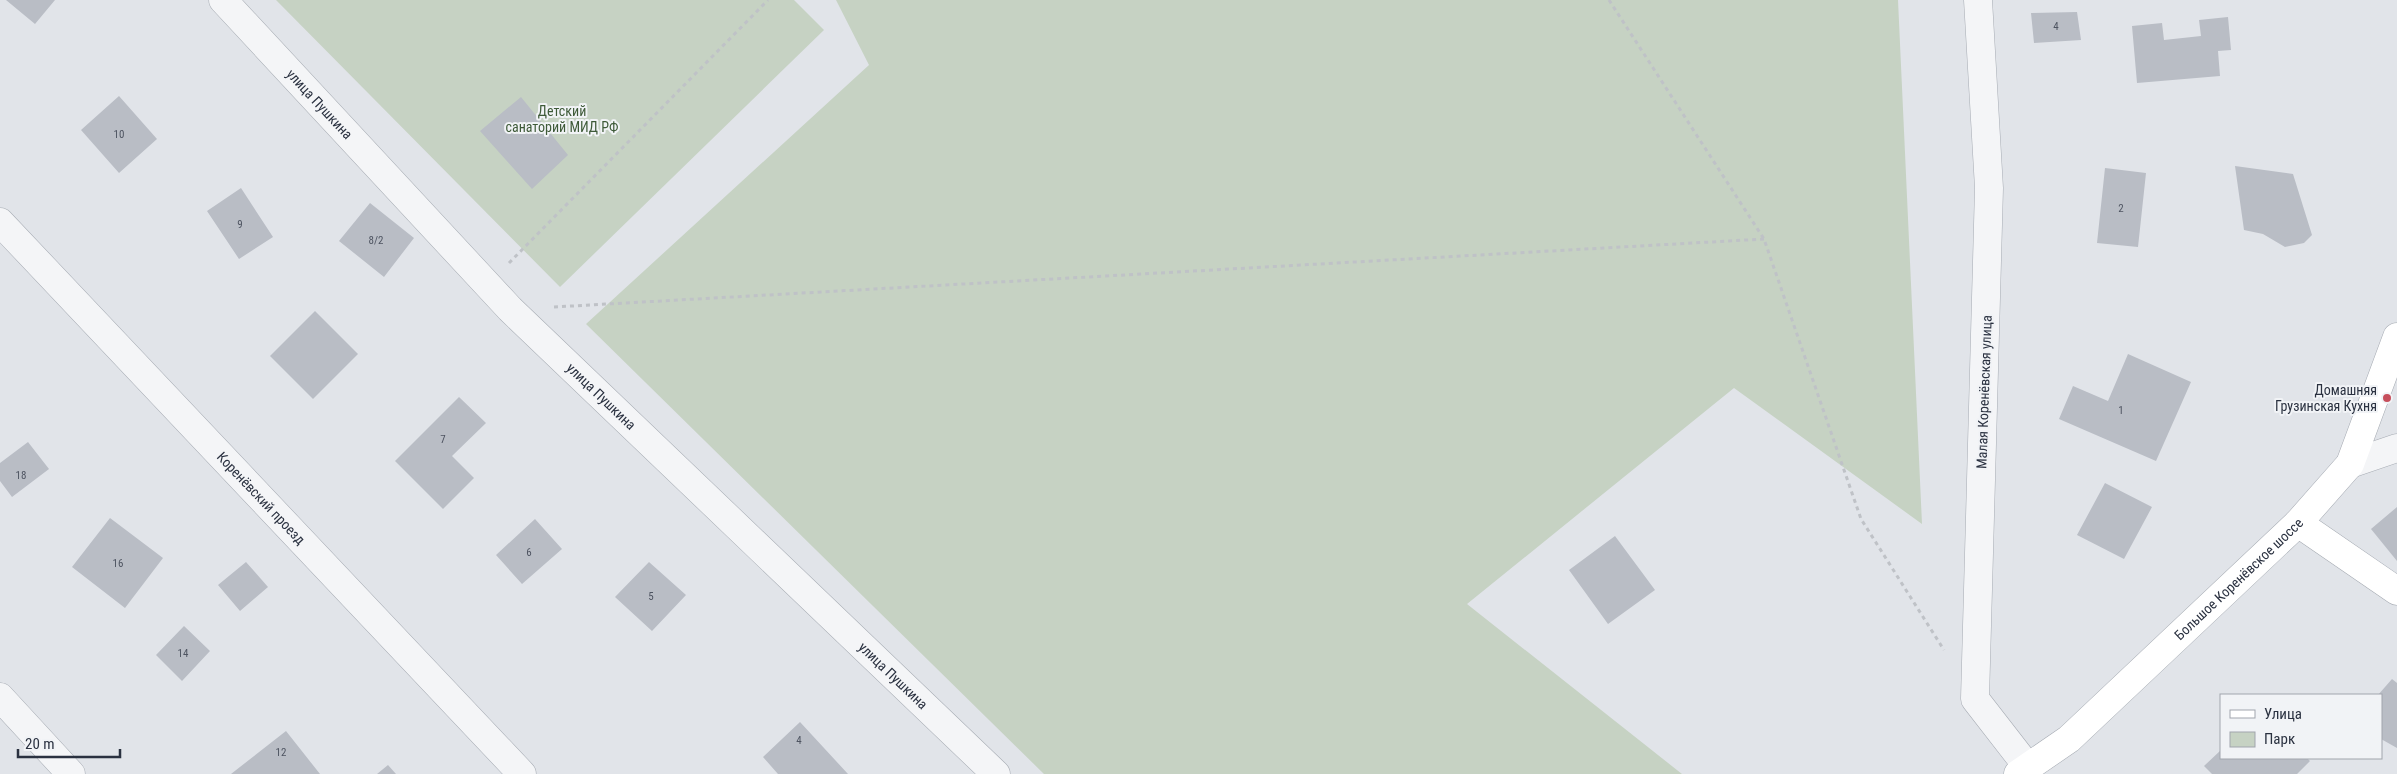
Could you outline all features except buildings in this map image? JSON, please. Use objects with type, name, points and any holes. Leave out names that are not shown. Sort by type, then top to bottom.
[{"type":"main road","name":"Большое Коренёвское шоссе","points":[[2025,771],[2069,739],[2298,523],[2350,464],[2397,337]]},
{"type":"main road","points":[[2298,523],[2397,591]]},
{"type":"street","name":"улица Пушкина","points":[[224,0],[486,286],[996,774]]},
{"type":"street","name":"Малая Коренёвская улица","points":[[1978,0],[1989,188],[1975,699],[2025,771]]},
{"type":"street","name":"Коренёвский проезд","points":[[0,222],[522,774]]},
{"type":"street","points":[[2350,464],[2397,448]]},
{"type":"street","points":[[0,697],[71,774]]},
{"type":"path","points":[[486,286],[768,0]]},
{"type":"path","points":[[1609,0],[1764,239],[1861,519],[1946,653]]},
{"type":"path","points":[[510,309],[1764,239]]},
{"type":"green space","name":"Детский санаторий МИД РФ","points":[[276,0],[794,0],[824,30],[560,287]]},
{"type":"green space","points":[[836,0],[1898,0],[1922,524],[1734,388],[1467,604],[1682,774],[1044,774],[586,324],[869,65]]},
{"type":"place","name":"Домашняя Грузинская Кухня","points":[[2387,398]]}]
